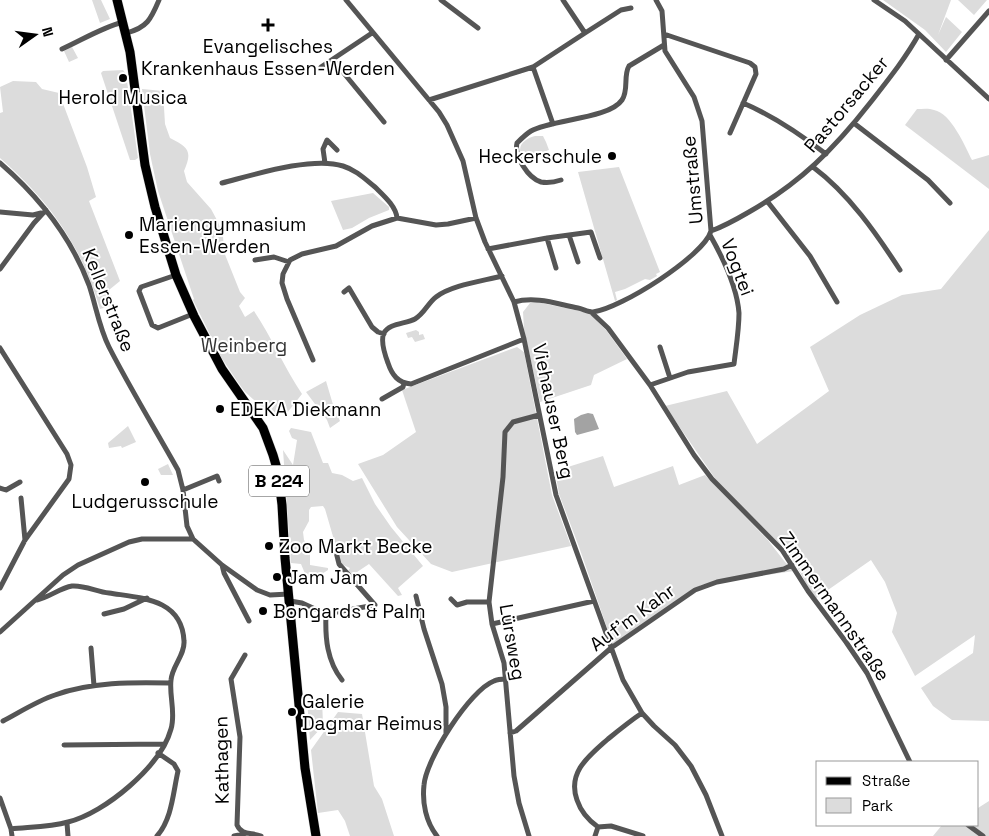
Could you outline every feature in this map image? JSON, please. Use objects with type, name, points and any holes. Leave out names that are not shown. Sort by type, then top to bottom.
[{"type":"main road","name":"B 224","points":[[117,0],[132,63],[145,165],[155,207],[176,274],[193,314],[222,369],[257,417],[271,447],[278,472],[305,768],[316,836]]},
{"type":"street","points":[[126,33],[137,30],[148,23],[159,0]]},
{"type":"street","name":"Viehauser Berg","points":[[346,0],[447,125],[464,161],[476,218],[488,249],[514,302],[524,339],[556,495],[626,688],[642,713],[675,745],[691,766],[706,795],[722,836]]},
{"type":"street","points":[[441,0],[478,28]]},
{"type":"street","points":[[563,0],[585,33]]},
{"type":"street","name":"Umstraße","points":[[514,302],[534,299],[591,312],[615,305],[637,294],[686,260],[696,252],[711,233],[699,108],[690,89],[665,51],[662,11],[656,0]]},
{"type":"street","points":[[874,0],[905,21],[989,99]]},
{"type":"street","points":[[428,100],[533,67],[622,10],[631,8]]},
{"type":"street","points":[[946,60],[989,11]]},
{"type":"street","points":[[62,49],[102,28],[123,22]]},
{"type":"street","points":[[321,67],[372,32]]},
{"type":"street","points":[[664,34],[750,63],[756,68],[755,77],[730,133]]},
{"type":"street","name":"Pastorsacker","points":[[711,233],[790,186],[826,154],[855,124],[902,62],[919,34]]},
{"type":"street","points":[[561,180],[541,182],[535,179],[522,164],[516,152],[517,143],[531,131],[606,111],[619,103],[624,95],[626,71],[629,66],[664,45]]},
{"type":"street","points":[[333,60],[384,122]]},
{"type":"street","points":[[533,67],[552,124]]},
{"type":"street","points":[[743,103],[762,111],[796,131],[826,154]]},
{"type":"street","points":[[855,124],[928,180],[950,203]]},
{"type":"street","points":[[325,163],[323,149],[327,140],[337,150]]},
{"type":"street","name":"Kellerstraße","points":[[0,163],[46,210],[65,236],[78,260],[89,284],[99,322],[109,346],[178,470],[183,490],[187,526],[193,539]]},
{"type":"street","points":[[222,184],[307,164],[325,163],[342,165],[356,171],[379,191],[394,208],[397,218]]},
{"type":"street","points":[[813,166],[853,206],[900,270]]},
{"type":"street","points":[[766,201],[810,256],[837,302]]},
{"type":"street","points":[[0,212],[33,216],[46,210]]},
{"type":"street","points":[[0,269],[46,210]]},
{"type":"street","points":[[314,360],[287,299],[282,283],[283,274],[289,262],[302,254],[341,244],[372,226],[397,218],[436,225],[476,218]]},
{"type":"street","points":[[488,249],[591,232],[600,258]]},
{"type":"street","name":"Vogtei","points":[[650,385],[688,372],[734,364],[738,307],[730,276],[711,233]]},
{"type":"street","points":[[569,235],[578,262]]},
{"type":"street","points":[[547,238],[556,268]]},
{"type":"street","points":[[255,260],[274,257],[289,262]]},
{"type":"street","points":[[176,274],[141,287],[139,291],[152,325],[158,328],[193,314]]},
{"type":"street","points":[[502,276],[447,291],[436,297],[420,316],[388,328],[384,334],[384,348],[388,366],[394,376],[404,383],[411,384],[524,339]]},
{"type":"street","points":[[344,292],[349,288],[372,327],[384,334]]},
{"type":"street","name":"Zimmermannstraße","points":[[591,312],[608,328],[650,385],[694,455],[712,479],[782,550],[808,591],[867,673],[910,761]]},
{"type":"street","points":[[660,347],[670,378]]},
{"type":"street","points":[[0,348],[67,453],[71,465],[69,479],[25,540],[0,588]]},
{"type":"street","points":[[382,399],[403,387],[404,383]]},
{"type":"street","name":"Lürsweg","points":[[529,836],[518,803],[504,663],[492,624],[489,602],[502,477],[504,437],[507,429],[513,422],[539,415]]},
{"type":"street","points":[[183,490],[217,476],[219,481]]},
{"type":"street","points":[[0,488],[6,490],[20,482]]},
{"type":"street","points":[[20,498],[25,540]]},
{"type":"street","points":[[0,632],[73,568],[129,542],[142,539],[193,539],[222,565],[262,593],[290,597],[326,614],[375,605],[339,564],[335,548]]},
{"type":"street","points":[[222,565],[224,573],[249,621]]},
{"type":"street","name":"Auf'm Kahr","points":[[510,733],[516,731],[611,648],[695,590],[738,577],[792,565]]},
{"type":"street","points":[[12,829],[67,823],[97,811],[123,792],[146,768],[168,738],[173,722],[170,683],[171,676],[180,658],[184,641],[179,622],[171,611],[158,602],[147,598],[109,594],[76,586],[37,600]]},
{"type":"street","points":[[416,596],[424,629],[442,684],[446,707],[446,734]]},
{"type":"street","points":[[104,614],[130,606],[147,598]]},
{"type":"street","points":[[451,599],[457,605],[467,602],[489,602]]},
{"type":"street","points":[[492,624],[594,601]]},
{"type":"street","points":[[326,614],[325,633],[328,650],[336,673],[342,680]]},
{"type":"street","points":[[91,648],[94,686]]},
{"type":"street","name":"Kathagen","points":[[245,655],[231,679],[240,737],[237,825],[240,831],[245,834]]},
{"type":"street","points":[[437,836],[428,819],[424,801],[424,784],[427,769],[446,734],[465,708],[493,681],[506,679]]},
{"type":"street","points":[[3,721],[55,695],[94,686],[170,683]]},
{"type":"street","points":[[642,713],[586,759],[579,769],[574,785],[580,808],[586,817],[598,827],[611,826],[644,836]]},
{"type":"street","points":[[64,745],[164,744]]},
{"type":"street","points":[[157,836],[162,830],[168,815],[178,771],[174,764],[158,753]]},
{"type":"street","points":[[0,798],[12,829],[12,836]]},
{"type":"street","points":[[67,823],[68,836]]},
{"type":"street","points":[[969,826],[983,836]]},
{"type":"street","points":[[596,836],[598,827]]},
{"type":"street","points":[[234,836],[245,834],[261,836]]},
{"type":"green space","points":[[92,0],[101,0],[110,19],[100,23]]},
{"type":"green space","points":[[883,0],[951,0],[938,35],[946,17],[962,32],[946,52],[925,30]]},
{"type":"green space","points":[[958,0],[987,0],[974,15]]},
{"type":"green space","points":[[72,47],[78,58],[69,62],[64,51]]},
{"type":"green space","points":[[123,70],[126,74],[138,158],[135,160],[130,160],[101,73],[103,71]]},
{"type":"green space","points":[[13,81],[36,82],[42,89],[59,93],[87,167],[96,197],[89,201],[120,281],[109,290],[115,305],[100,309],[83,265],[62,226],[34,191],[0,158],[0,113],[3,112],[0,87]]},
{"type":"green space","name":"Weinberg","points":[[142,89],[163,91],[165,124],[170,138],[187,150],[188,159],[184,171],[187,182],[211,209],[218,222],[223,236],[224,252],[240,292],[245,298],[239,306],[245,317],[254,311],[302,394],[287,413],[270,414],[245,392],[221,357],[193,300],[158,191],[150,154]]},
{"type":"green space","points":[[917,109],[932,109],[946,117],[957,131],[972,160],[989,155],[989,189],[905,125]]},
{"type":"green space","points":[[535,136],[543,136],[549,150],[524,159],[522,156],[525,155],[524,152],[521,154],[520,147],[526,140]]},
{"type":"green space","points":[[619,167],[660,272],[650,280],[645,279],[615,292],[617,300],[615,301],[578,172]]},
{"type":"green space","points":[[373,193],[389,207],[389,210],[369,218],[352,228],[343,230],[331,201]]},
{"type":"green space","points":[[989,230],[989,721],[952,720],[933,706],[921,688],[973,653],[975,635],[915,676],[892,632],[897,613],[885,582],[871,560],[815,599],[793,560],[719,484],[665,406],[727,391],[757,444],[829,391],[810,347],[860,315],[902,295],[941,289]]},
{"type":"green space","points":[[537,302],[589,313],[606,330],[627,359],[594,375],[591,385],[540,402],[524,329],[523,312],[530,303]]},
{"type":"green space","points":[[416,330],[419,332],[419,335],[423,334],[425,339],[415,342],[412,337],[408,338],[406,333]]},
{"type":"green space","points":[[517,347],[524,352],[552,495],[571,546],[452,572],[431,564],[397,527],[358,464],[383,455],[416,432],[402,390]]},
{"type":"green space","points":[[326,381],[340,421],[330,428],[327,420],[306,392]]},
{"type":"green space","points":[[128,426],[136,442],[122,448],[121,446],[109,448],[108,443]]},
{"type":"green space","points":[[291,428],[311,432],[323,463],[328,463],[332,473],[342,475],[353,481],[362,478],[375,504],[423,566],[398,588],[402,595],[398,596],[369,564],[351,576],[348,571],[350,568],[341,564],[323,506],[311,507],[309,510],[309,521],[303,532],[304,540],[310,548],[310,565],[328,568],[328,570],[317,577],[306,576],[301,564],[291,563],[283,450],[293,465],[297,440],[292,438],[289,431]]},
{"type":"green space","points":[[603,456],[614,487],[673,466],[679,485],[705,475],[767,539],[794,571],[701,585],[613,645],[559,494],[555,471]]},
{"type":"green space","points":[[168,464],[173,475],[161,475],[158,469]]},
{"type":"green space","points":[[322,697],[323,726],[310,740],[307,699]]},
{"type":"green space","points":[[338,712],[362,714],[374,786],[382,799],[394,836],[350,836],[345,821],[338,810],[318,813],[311,750]]},
{"type":"green space","points":[[989,801],[989,836],[984,836],[970,826],[979,826],[979,807]]},
{"type":"green space","points":[[941,826],[967,826],[980,836],[933,836]]},
{"type":"shaded area","points":[[588,413],[593,414],[599,429],[577,435],[574,419]]},
{"type":"place","name":"Evangelisches Krankenhaus Essen-Werden","points":[[268,25]]},
{"type":"place","name":"Herold Musica","points":[[123,78]]},
{"type":"place","name":"Heckerschule","points":[[612,156]]},
{"type":"place","name":"Mariengymnasium Essen-Werden","points":[[129,235]]},
{"type":"place","name":"EDEKA Diekmann","points":[[220,409]]},
{"type":"place","name":"Ludgerusschule","points":[[145,482]]},
{"type":"place","name":"Zoo Markt Becke","points":[[269,546]]},
{"type":"place","name":"Jam Jam","points":[[277,577]]},
{"type":"place","name":"Bongards & Palm","points":[[263,611]]},
{"type":"place","name":"Galerie Dagmar Reimus","points":[[292,712]]}]
